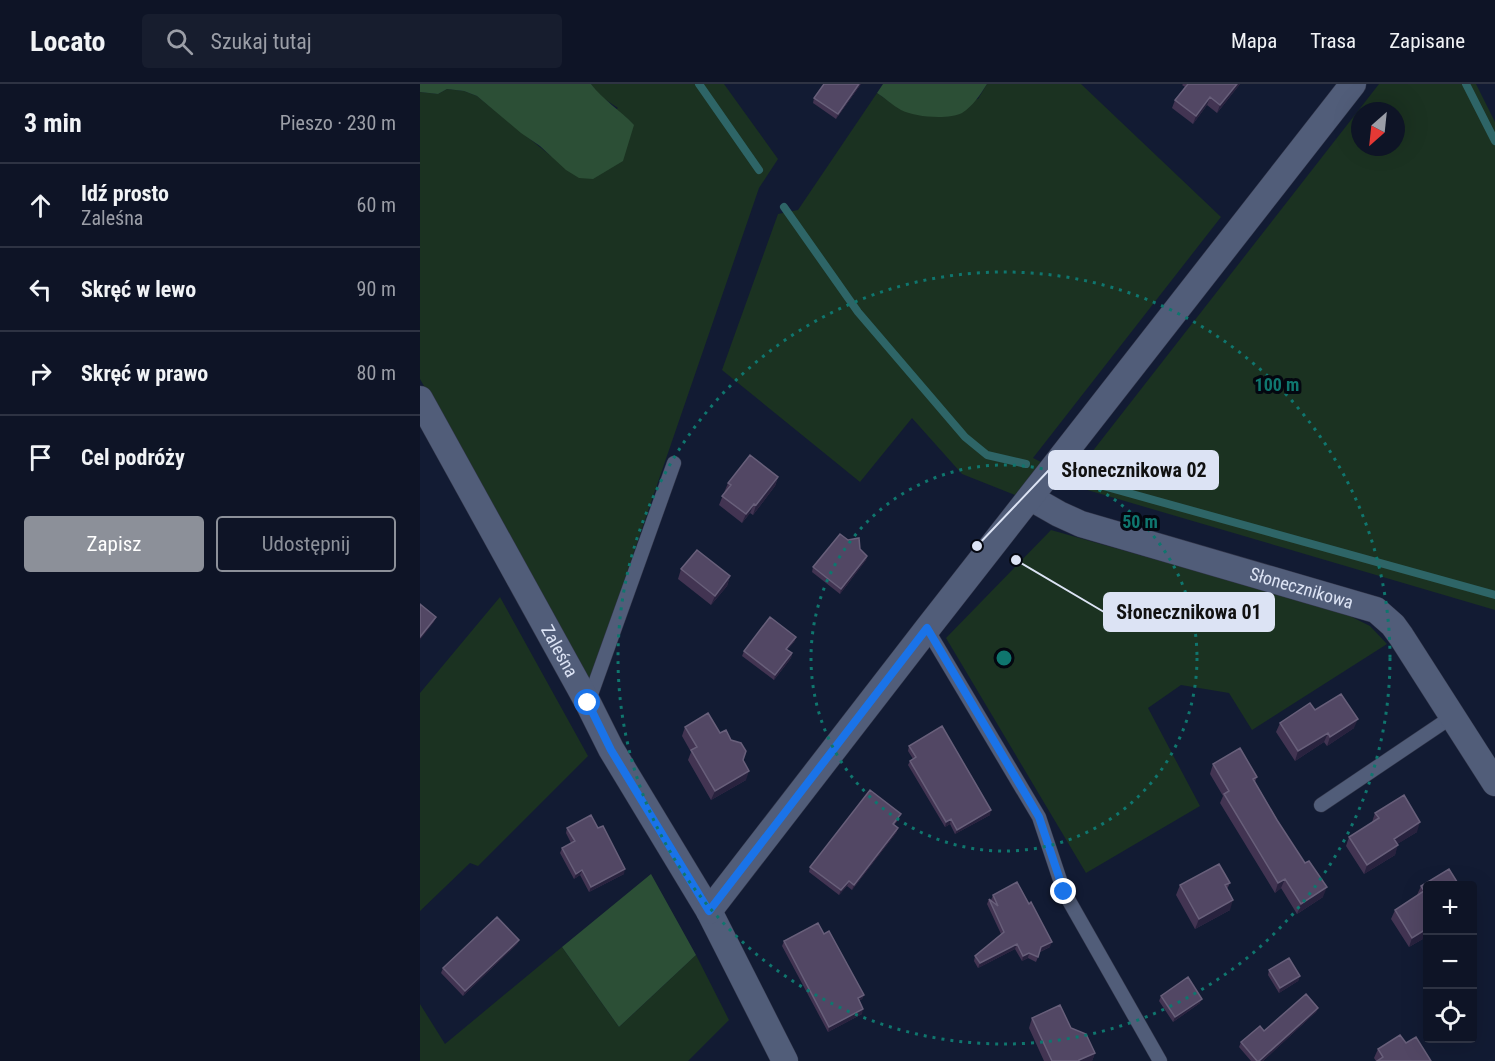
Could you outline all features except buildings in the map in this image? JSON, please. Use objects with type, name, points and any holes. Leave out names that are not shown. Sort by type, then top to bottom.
[{"type":"street","points":[[709,911],[927,628],[1353,84]]},
{"type":"street","name":"Zaleśna","points":[[420,399],[588,703],[611,750],[709,911],[786,1061]]},
{"type":"street","name":"Słonecznikowa","points":[[1031,498],[1081,524],[1376,610],[1393,625],[1401,636],[1495,783]]},
{"type":"lane","points":[[588,703],[674,463]]},
{"type":"lane","points":[[927,628],[1039,817],[1064,892],[1160,1061]]},
{"type":"lane","points":[[1321,805],[1453,716]]},
{"type":"green space","points":[[420,84],[591,84],[634,125],[623,161],[593,179],[579,178],[566,170],[540,146],[477,96],[464,91],[447,89],[438,94],[420,92]]},
{"type":"green space","points":[[591,84],[724,84],[778,159],[759,188],[590,680],[420,379],[420,92],[438,94],[447,89],[464,91],[477,96],[551,156],[618,108],[600,96]]},
{"type":"green space","points":[[883,84],[987,84],[973,104],[962,113],[931,117],[901,110],[877,93]]},
{"type":"green space","points":[[987,84],[1081,84],[1221,217],[1033,458],[1043,463],[1015,495],[962,474],[912,418],[860,482],[722,370],[778,214],[798,210],[877,93],[902,110],[978,99]]},
{"type":"green space","points":[[1379,84],[1476,84],[1495,122],[1495,610],[1067,484],[1351,120],[1351,156],[1405,156],[1405,102],[1365,102]]},
{"type":"green space","points":[[1051,530],[1342,612],[1370,626],[1387,644],[1252,730],[1229,693],[1181,685],[1148,708],[1200,806],[1086,873],[946,638]]},
{"type":"green space","points":[[500,597],[588,756],[478,866],[470,863],[420,911],[420,693]]},
{"type":"green space","points":[[651,874],[696,955],[619,1027],[562,947]]},
{"type":"green space","points":[[562,947],[619,1027],[696,955],[729,1020],[688,1061],[420,1061],[420,1004],[445,1044]]},
{"type":"waterway","points":[[699,84],[759,170]]},
{"type":"waterway","points":[[1466,84],[1495,141]]},
{"type":"waterway","points":[[784,207],[858,312],[965,437],[987,455],[1026,464]]},
{"type":"waterway","points":[[1071,477],[1495,595]]},
{"type":"place","name":"Słonecznikowa 02","points":[[977,546]]},
{"type":"place","name":"Słonecznikowa 01","points":[[1016,560]]},
{"type":"route","points":[[588,703],[611,750],[709,911],[927,628],[1039,817],[1064,892]]}]
